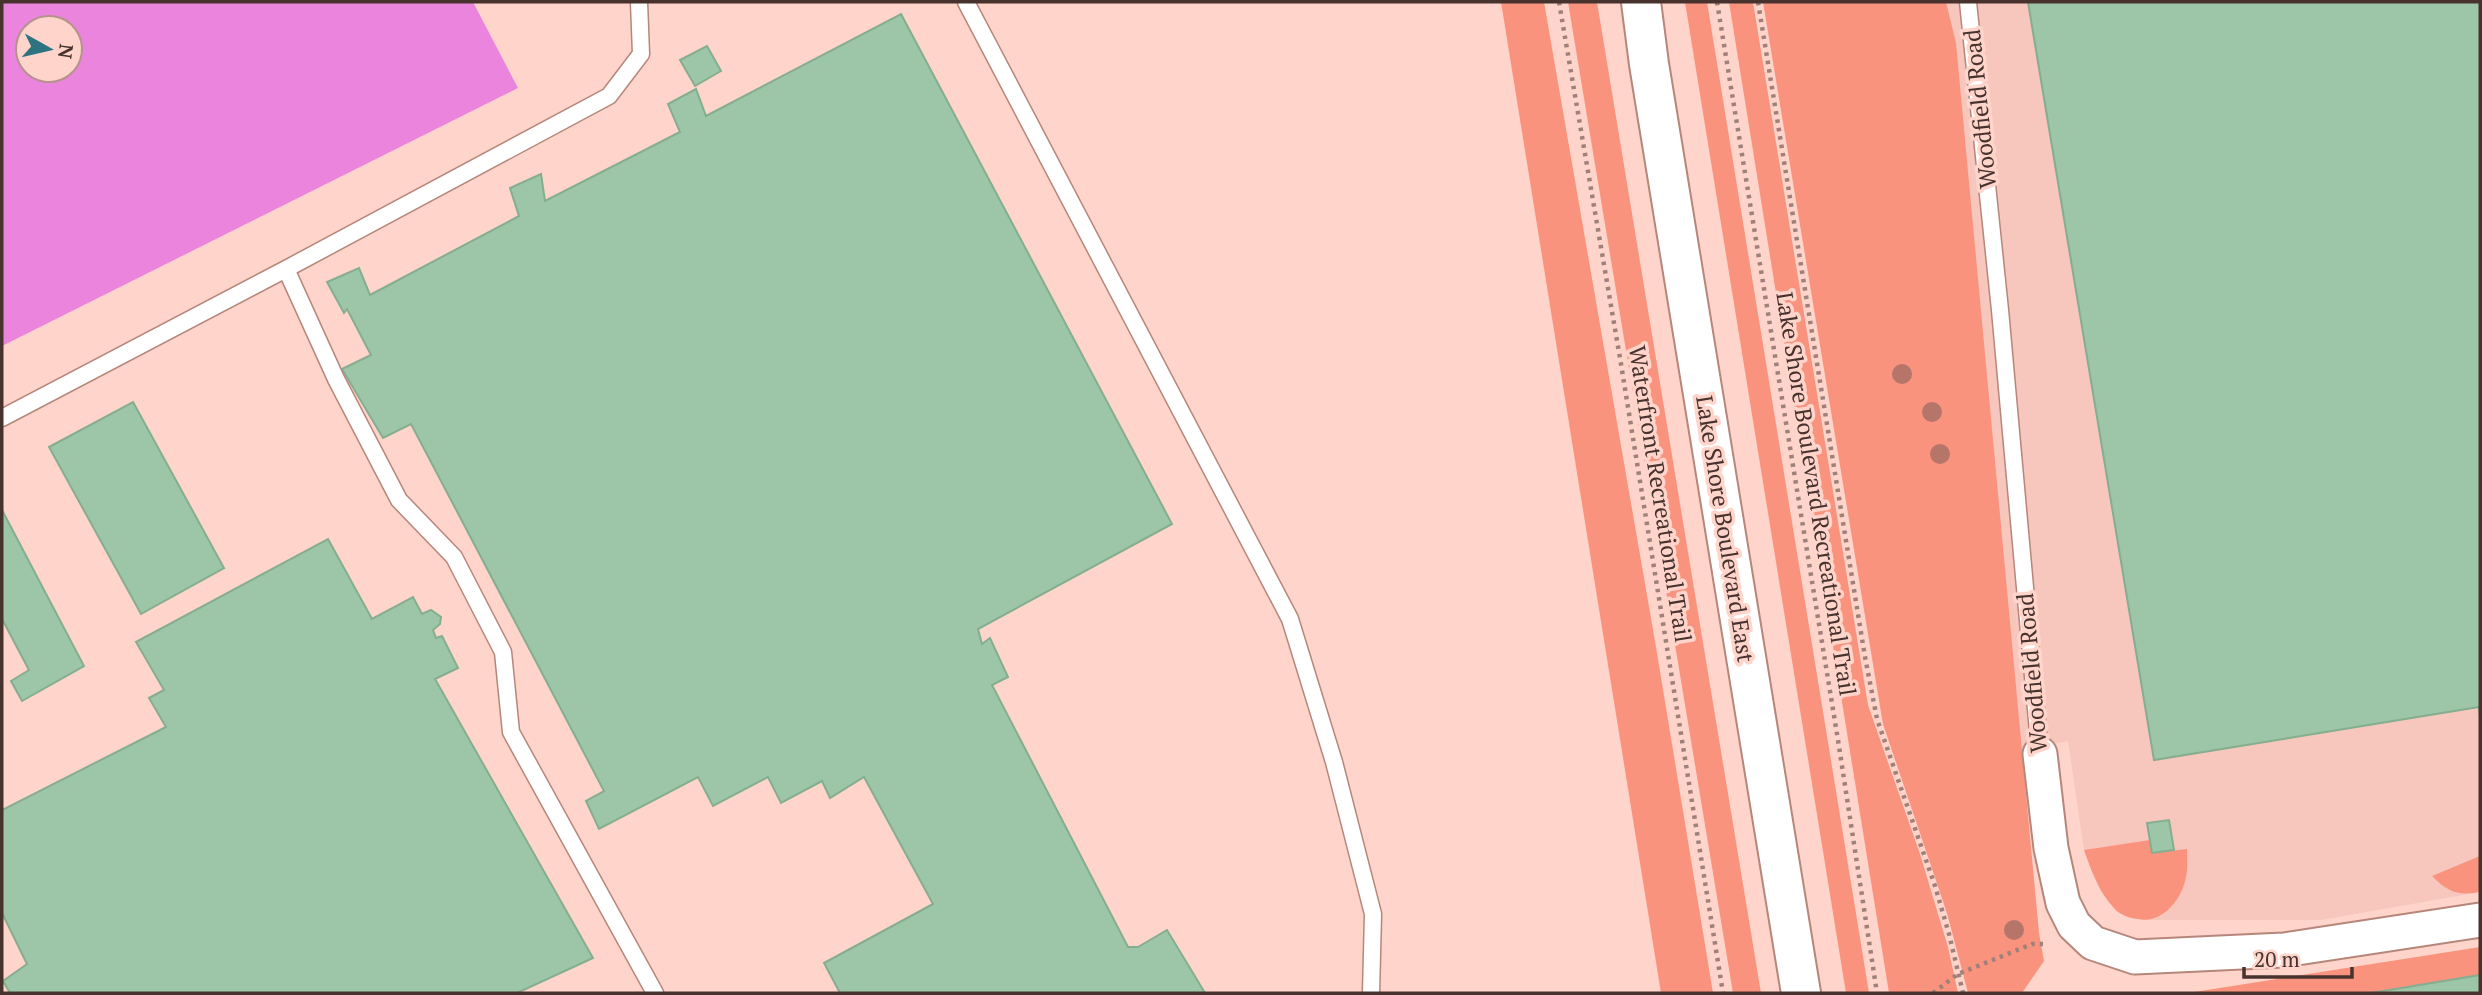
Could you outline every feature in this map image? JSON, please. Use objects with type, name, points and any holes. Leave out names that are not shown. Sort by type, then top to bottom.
[{"type":"highway","name":"Lake Shore Boulevard East","points":[[1634,2],[1648,64]]},
{"type":"highway","name":"Lake Shore Boulevard East","points":[[1641,2],[1648,64],[1801,993]]},
{"type":"street","name":"Woodfield Road","points":[[2040,754],[2052,848],[2063,903],[2074,925],[2093,943]]},
{"type":"street","points":[[2093,943],[2135,957],[2284,950],[2480,920]]},
{"type":"lane","points":[[2,418],[286,270],[609,96],[641,54],[639,2]]},
{"type":"lane","points":[[965,2],[1290,620],[1334,762],[1373,914],[1371,993]]},
{"type":"lane","name":"Woodfield Road","points":[[1968,2],[2000,310],[2040,754]]},
{"type":"lane","points":[[286,270],[336,379],[399,500],[454,557],[503,652],[511,732],[655,993]]},
{"type":"path","name":"Waterfront Recreational Trail","points":[[1559,2],[1626,391],[1723,993]]},
{"type":"path","name":"Lake Shore Boulevard Recreational Trail","points":[[1717,2],[1877,993]]},
{"type":"path","points":[[1758,2],[1877,719],[1950,933],[1962,993]]},
{"type":"path","points":[[1933,993],[1958,974],[2032,944],[2093,943]]},
{"type":"shaded area","points":[[2,2],[473,2],[518,88],[2,346]]},
{"type":"shaded area","points":[[1501,2],[1544,2],[1713,993],[1661,993]]},
{"type":"shaded area","points":[[1568,2],[1597,2],[1761,993],[1733,993]]},
{"type":"shaded area","points":[[1685,2],[1707,2],[1869,993],[1846,993]]},
{"type":"shaded area","points":[[1729,2],[1753,2],[1868,705],[1920,854],[1948,947],[1958,993],[1889,993]]},
{"type":"shaded area","points":[[1763,2],[2480,2],[2480,892],[2321,920],[2129,918],[2116,911],[2101,892],[2084,850],[2068,741],[2021,750],[2039,933],[1956,944],[1883,724]]},
{"type":"shaded area","points":[[1763,2],[1946,2],[1956,43],[2039,933],[2044,961],[2022,993],[1968,993],[1947,913],[1883,724]]},
{"type":"shaded area","points":[[2150,840],[2153,853],[2187,849],[2186,877],[2176,901],[2163,914],[2147,920],[2131,918],[2116,910],[2104,895],[2084,850]]},
{"type":"shaded area","points":[[2480,856],[2480,892],[2454,892],[2432,876]]},
{"type":"shaded area","points":[[2480,947],[2480,975],[2371,993],[2188,993]]},
{"type":"building","points":[[2028,2],[2480,2],[2480,715],[2479,707],[2154,760]]},
{"type":"building","points":[[901,14],[1172,524],[978,629],[982,644],[990,638],[1008,677],[992,685],[1128,947],[1138,947],[1167,930],[1205,993],[840,993],[824,963],[933,904],[864,777],[830,798],[822,781],[781,803],[768,777],[713,806],[698,777],[599,829],[586,801],[604,791],[411,424],[383,438],[342,369],[371,355],[347,309],[344,313],[327,282],[359,268],[370,295],[519,216],[510,188],[541,174],[545,201],[680,132],[668,104],[696,89],[706,116]]},
{"type":"building","points":[[707,46],[721,71],[695,86],[680,60]]},
{"type":"building","points":[[133,402],[224,568],[141,614],[49,447]]},
{"type":"building","points":[[2,510],[84,666],[22,701],[11,681],[29,670],[2,619]]},
{"type":"building","points":[[328,539],[372,619],[413,597],[422,614],[431,610],[441,617],[440,624],[433,630],[436,638],[442,636],[458,668],[435,679],[593,958],[517,993],[10,993],[3,981],[27,964],[2,913],[2,810],[166,727],[149,698],[164,690],[136,642]]},
{"type":"building","points":[[2169,820],[2174,850],[2152,853],[2147,823]]},
{"type":"building","points":[[2480,975],[2480,993],[2371,993]]}]
